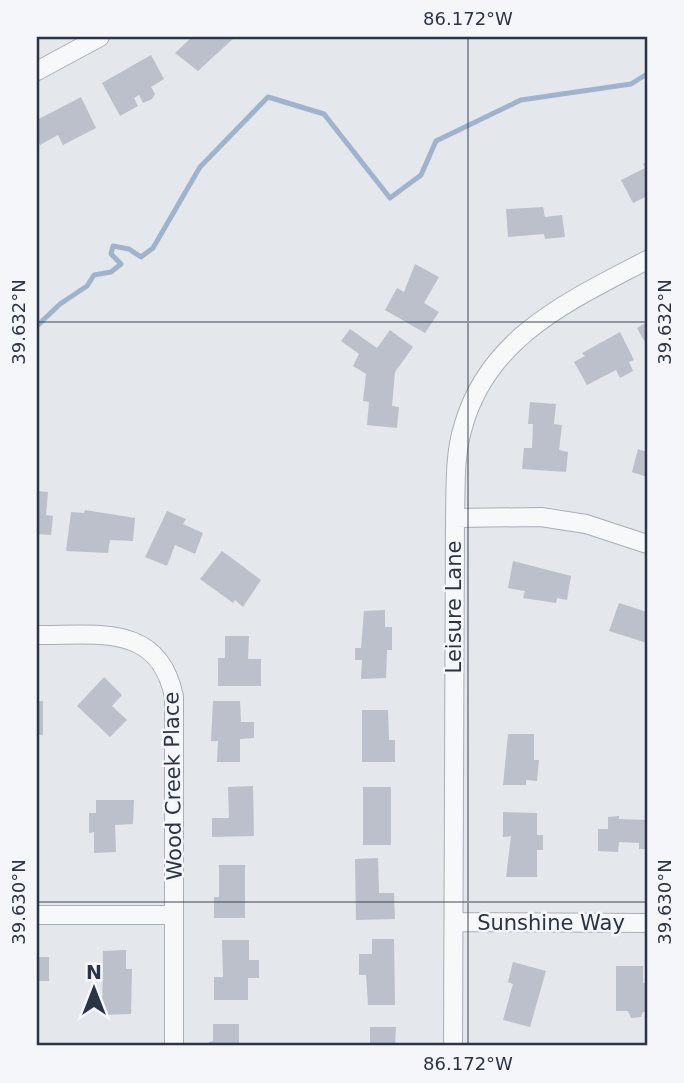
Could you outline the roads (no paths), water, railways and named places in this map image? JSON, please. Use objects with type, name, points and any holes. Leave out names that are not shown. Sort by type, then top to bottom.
[{"type":"street","points":[[37,71],[100,37]]},
{"type":"street","name":"Leisure Lane","points":[[453,1046],[454,518],[457,457],[462,429],[471,403],[494,364],[510,344],[540,319],[647,260]]},
{"type":"street","points":[[454,518],[541,517],[586,524],[647,544]]},
{"type":"street","name":"Wood Creek Place","points":[[37,635],[131,639],[155,653],[165,666],[174,697],[174,1046]]},
{"type":"street","points":[[37,915],[174,915]]},
{"type":"street","name":"Sunshine Way","points":[[454,922],[647,923]]},
{"type":"waterway","points":[[37,326],[60,304],[87,286],[94,275],[111,272],[121,264],[111,254],[113,246],[129,249],[141,257],[153,248],[200,167],[268,97],[324,114],[390,198],[421,175],[436,141],[521,100],[631,84],[647,74]]}]
